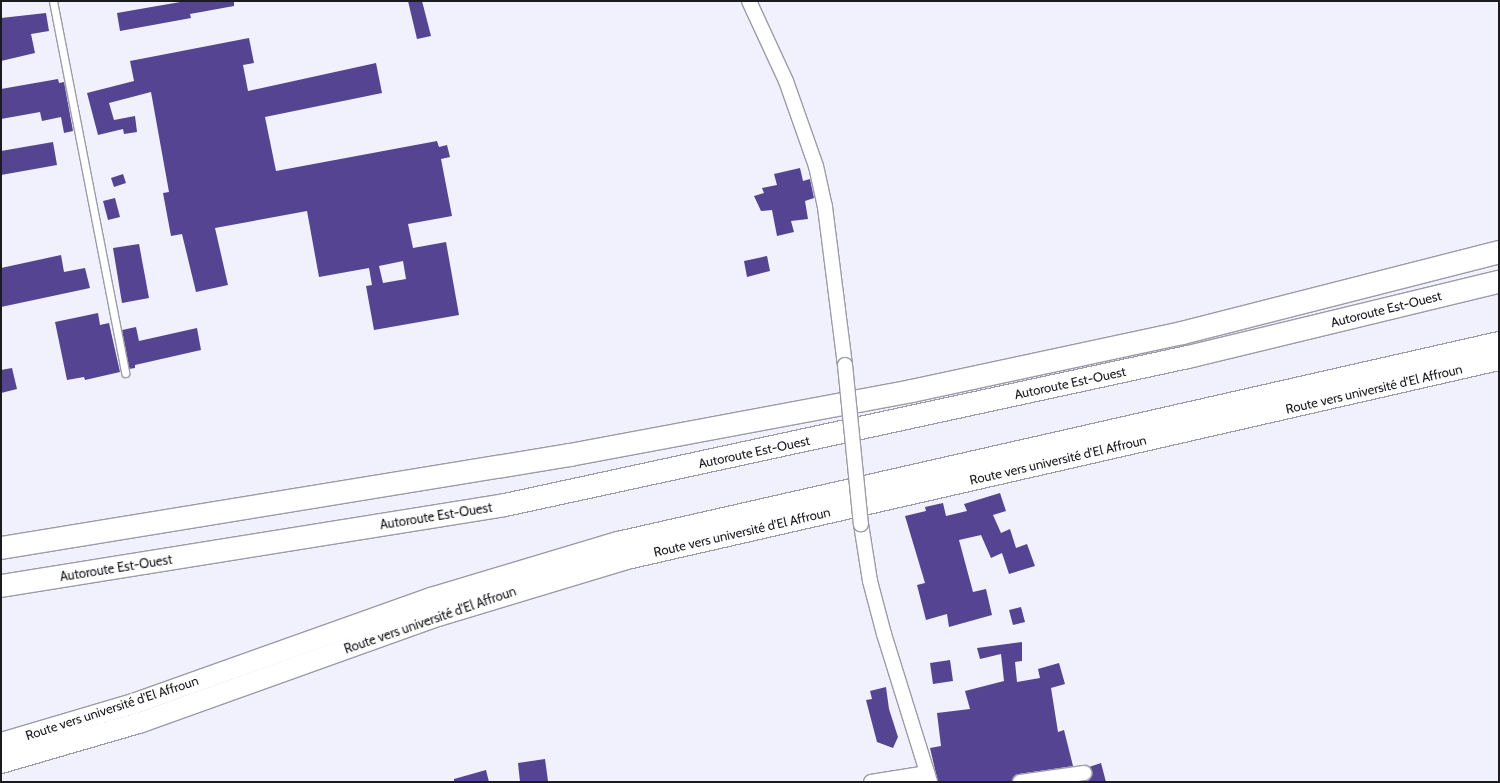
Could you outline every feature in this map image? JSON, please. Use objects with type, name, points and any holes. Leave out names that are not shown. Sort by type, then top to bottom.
[{"type":"highway","name":"Autoroute Est-Ouest","points":[[1,548],[570,455],[912,391],[1182,333],[1499,252]]},
{"type":"highway","name":"Autoroute Est-Ouest","points":[[1,586],[505,505],[1188,357],[1499,282]]},
{"type":"main road","name":"Route vers université d'El Affroun","points":[[1,743],[133,704],[431,598],[618,542],[1499,342]]},
{"type":"main road","name":"Route vers université d'El Affroun","points":[[1,763],[138,723],[452,611],[627,559],[1499,360]]},
{"type":"street","points":[[749,1],[786,81],[816,166],[825,207],[845,365],[861,524],[870,581],[884,634],[928,778],[870,782]]},
{"type":"street","points":[[1020,782],[1084,773]]},
{"type":"lane","points":[[53,1],[126,373]]},
{"type":"building","points":[[186,1],[234,1],[234,6],[190,14],[191,18],[120,31],[117,13]]},
{"type":"building","points":[[408,1],[422,1],[431,36],[417,39]]},
{"type":"building","points":[[46,13],[49,31],[31,34],[35,53],[1,61],[1,18]]},
{"type":"building","points":[[249,38],[254,63],[243,65],[248,91],[376,63],[382,93],[265,117],[276,171],[437,141],[439,147],[447,145],[450,157],[441,159],[452,216],[408,224],[413,248],[446,242],[459,315],[374,330],[366,286],[372,285],[369,268],[319,277],[307,211],[215,228],[228,285],[196,292],[182,234],[171,236],[163,193],[169,192],[151,92],[109,103],[114,120],[135,116],[137,132],[124,134],[123,129],[98,135],[87,93],[134,81],[130,61]],"holes":[[[403,261],[406,279],[383,283],[379,266]]]},
{"type":"building","points":[[58,79],[59,83],[64,82],[73,131],[64,133],[61,117],[42,121],[40,112],[1,119],[1,89]]},
{"type":"building","points":[[53,142],[57,165],[1,175],[1,151]]},
{"type":"building","points":[[800,168],[803,181],[810,179],[814,198],[805,201],[808,219],[791,221],[794,232],[777,236],[772,210],[761,211],[754,196],[764,193],[762,188],[777,185],[774,174]]},
{"type":"building","points":[[123,174],[126,183],[114,187],[111,178]]},
{"type":"building","points":[[115,198],[120,217],[108,220],[103,201]]},
{"type":"building","points":[[139,244],[149,298],[122,303],[113,248]]},
{"type":"building","points":[[61,255],[64,272],[85,268],[90,288],[1,307],[1,268]]},
{"type":"building","points":[[767,256],[770,271],[747,277],[744,261]]},
{"type":"building","points":[[98,313],[100,325],[109,323],[120,372],[85,380],[84,377],[67,380],[55,322]]},
{"type":"building","points":[[136,327],[139,341],[197,328],[201,350],[135,365],[135,368],[129,369],[122,330]]},
{"type":"building","points":[[12,368],[17,389],[1,393],[1,370]]},
{"type":"building","points":[[1000,493],[1006,511],[993,515],[1001,533],[1010,529],[1016,548],[1027,544],[1035,566],[1009,574],[1002,553],[991,558],[981,535],[959,540],[973,592],[986,589],[992,615],[949,627],[947,614],[926,620],[917,585],[925,583],[905,516],[926,511],[925,507],[943,503],[946,516],[967,511],[964,504]]},
{"type":"building","points":[[1021,607],[1025,622],[1013,625],[1009,610]]},
{"type":"building","points":[[1022,642],[1022,661],[1015,662],[1017,682],[1040,678],[1038,669],[1059,663],[1065,684],[1051,688],[1058,732],[1064,730],[1073,766],[1019,774],[1012,782],[938,782],[930,748],[941,746],[937,713],[970,709],[965,691],[1004,681],[1001,654],[980,659],[977,648]]},
{"type":"building","points":[[950,660],[953,681],[933,684],[930,663]]},
{"type":"building","points":[[886,687],[889,709],[898,737],[893,748],[877,742],[866,700],[872,699],[870,691]]},
{"type":"building","points":[[545,759],[548,781],[520,782],[518,763]]},
{"type":"building","points":[[1101,763],[1106,782],[1087,782],[1092,776],[1089,767]]},
{"type":"building","points":[[486,770],[489,782],[454,782],[454,779]]}]
